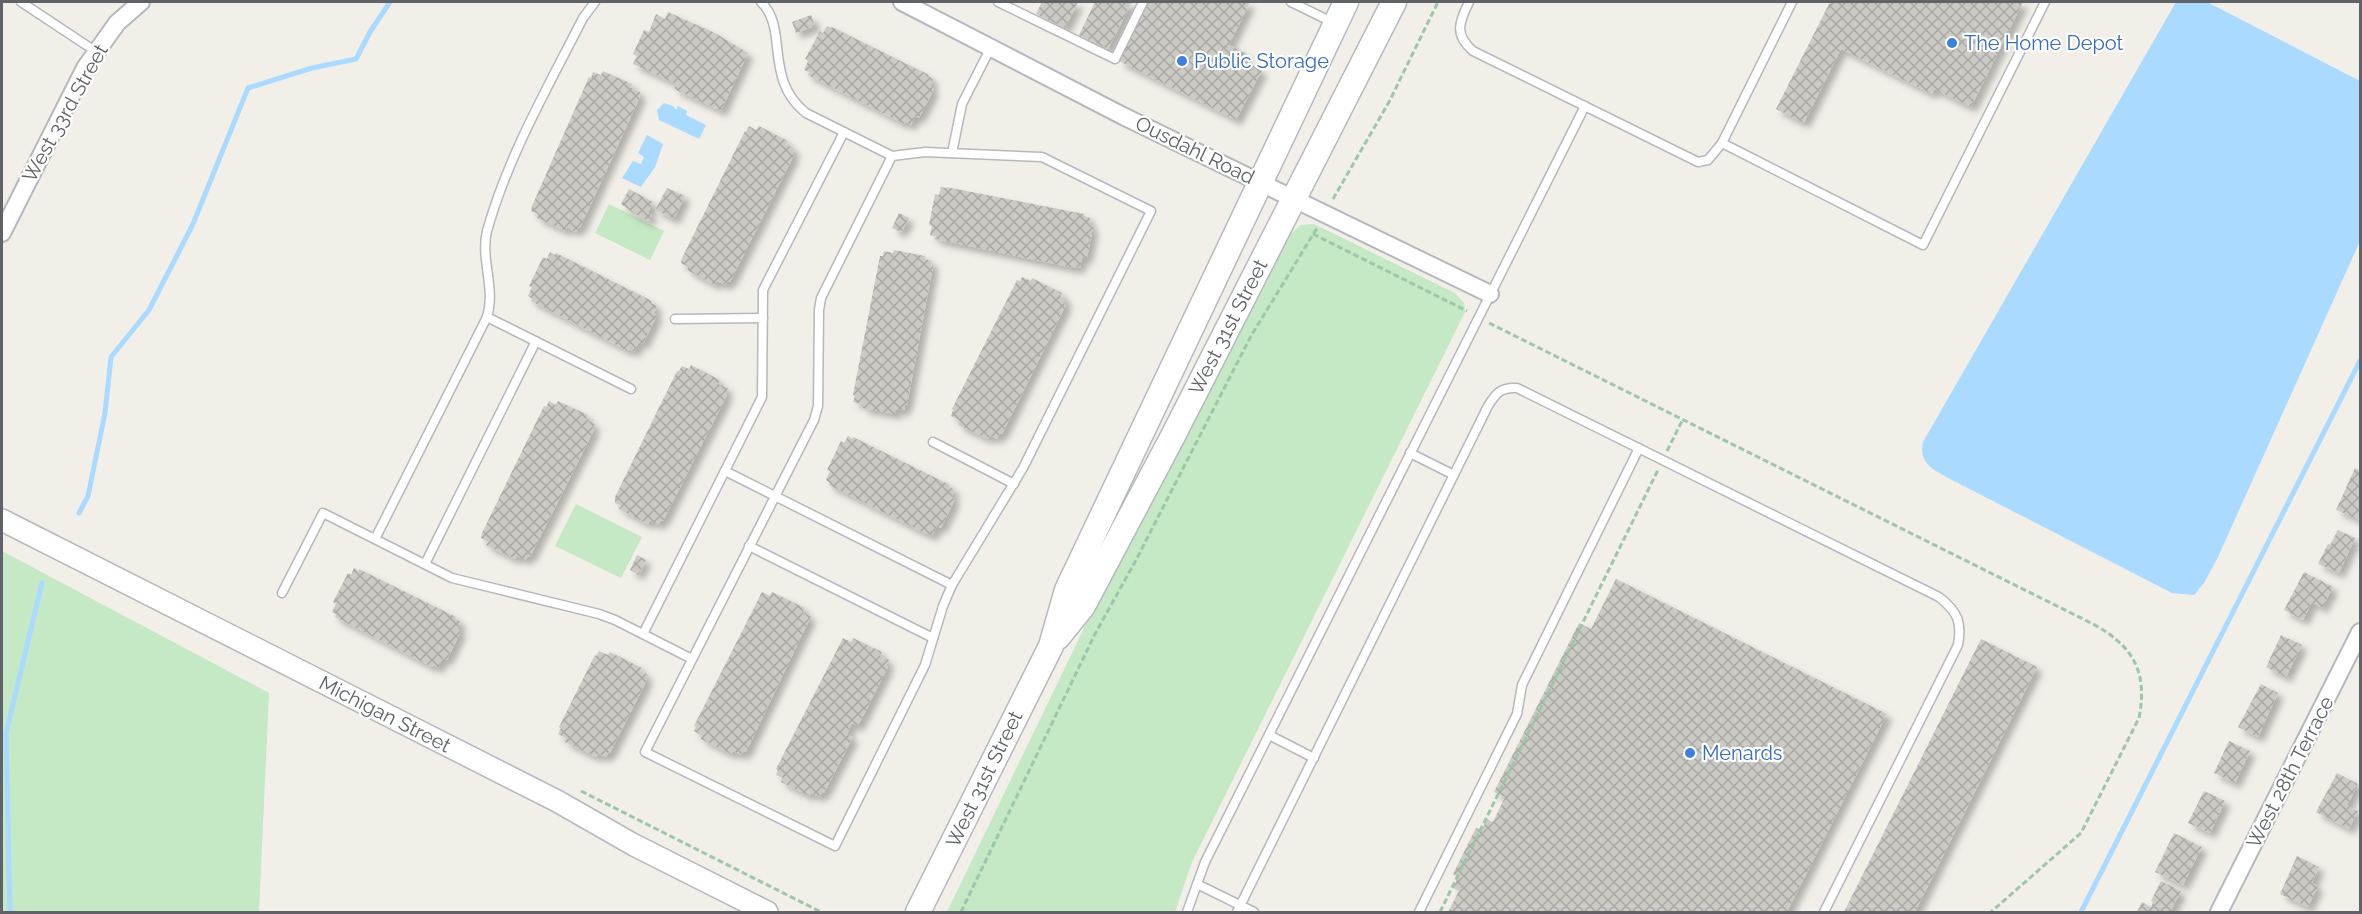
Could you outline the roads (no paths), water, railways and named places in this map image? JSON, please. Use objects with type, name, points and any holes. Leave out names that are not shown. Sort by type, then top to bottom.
[{"type":"main road","name":"West 31st Street","points":[[918,912],[1051,646],[1067,590],[1346,2]]},
{"type":"main road","name":"West 31st Street","points":[[1051,646],[1083,606],[1174,434],[1394,2]]},
{"type":"street","name":"West 33rd Street","points":[[2,233],[95,51],[117,23],[141,2]]},
{"type":"street","name":"Ousdahl Road","points":[[902,2],[1123,116],[1490,294]]},
{"type":"street","name":"Michigan Street","points":[[2,520],[557,801],[634,845],[766,912]]},
{"type":"street","name":"West 28th Terrace","points":[[2219,912],[2361,632]]},
{"type":"lane","points":[[21,2],[95,51]]},
{"type":"lane","points":[[375,539],[486,316],[491,303],[487,233],[500,192],[521,141],[583,18],[594,2]]},
{"type":"lane","points":[[761,2],[772,16],[780,73],[786,93],[794,104],[806,113],[892,156],[907,153],[952,153],[1042,157],[1151,211],[1014,484],[952,585],[943,606],[925,665],[835,846],[645,752],[814,420],[818,406],[821,298],[892,156]]},
{"type":"lane","points":[[998,2],[1115,59],[1143,2]]},
{"type":"lane","points":[[1291,2],[1336,24]]},
{"type":"lane","points":[[1469,2],[1460,24],[1461,36],[1473,51],[1698,162],[1708,159],[1722,143],[1792,2]]},
{"type":"lane","points":[[1722,143],[1923,245],[2045,2]]},
{"type":"lane","points":[[952,153],[962,104],[991,48]]},
{"type":"lane","points":[[1187,912],[1205,862],[1585,106]]},
{"type":"lane","points":[[643,634],[762,397],[763,290],[844,132]]},
{"type":"lane","points":[[486,316],[631,388]]},
{"type":"lane","points":[[675,319],[763,318]]},
{"type":"lane","points":[[425,564],[536,341]]},
{"type":"lane","points":[[1239,909],[1492,399],[1496,393],[1507,387],[1517,388],[1639,448],[1939,597],[1952,607],[1958,618],[1960,632],[1958,645],[1824,912]]},
{"type":"lane","points":[[933,442],[1014,484]]},
{"type":"lane","points":[[1419,912],[1517,714],[1522,685],[1639,448]]},
{"type":"lane","points":[[1410,453],[1454,475]]},
{"type":"lane","points":[[725,471],[952,585]]},
{"type":"lane","points":[[282,592],[323,513],[452,578],[599,614],[692,660]]},
{"type":"lane","points":[[749,546],[933,638]]},
{"type":"lane","points":[[1269,735],[1314,758]]},
{"type":"lane","points":[[1197,884],[1239,909],[1254,912]]},
{"type":"water","points":[[2176,2],[2207,2],[2360,81],[2360,241],[2218,557],[2204,583],[2194,595],[2172,593],[1946,477],[1929,466],[1922,450],[1923,442]]},
{"type":"water","points":[[664,103],[673,106],[676,110],[678,106],[687,111],[686,115],[706,125],[699,139],[659,120],[657,110]]},
{"type":"water","points":[[647,135],[663,144],[655,167],[641,187],[622,178],[633,161],[641,164],[644,157],[638,153]]},
{"type":"waterway","points":[[79,513],[88,496],[105,413],[111,357],[149,310],[193,224],[248,88],[312,68],[356,59],[370,32],[390,2]]},
{"type":"waterway","points":[[2081,912],[2360,361]]},
{"type":"waterway","points":[[10,912],[6,733],[42,583]]},
{"type":"place","name":"The Home Depot","points":[[1952,43]]},
{"type":"place","name":"Public Storage","points":[[1182,61]]},
{"type":"place","name":"Menards","points":[[1690,753]]}]
